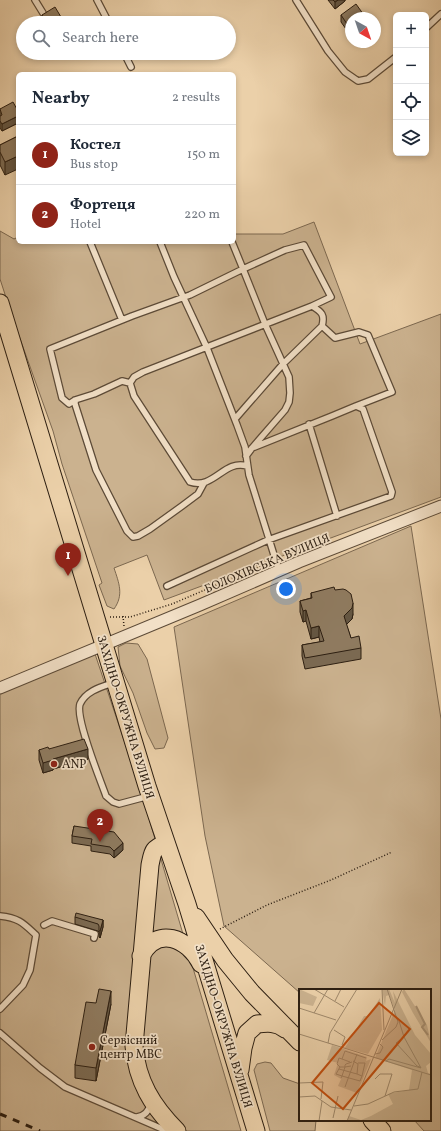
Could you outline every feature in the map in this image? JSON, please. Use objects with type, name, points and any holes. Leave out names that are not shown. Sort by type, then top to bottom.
[{"type":"main road","name":"ЗАХІДНО-ОКРУЖНА ВУЛИЦЯ","points":[[0,303],[150,796],[186,904],[255,1128]]},
{"type":"main road","points":[[166,843],[155,847],[150,865],[134,1046],[135,1062],[139,1076],[156,1107],[177,1131]]},
{"type":"main road","points":[[186,904],[225,960],[252,993],[299,1041]]},
{"type":"main road","points":[[141,956],[145,949],[158,939],[175,939],[191,949],[208,978]]},
{"type":"main road","points":[[239,1076],[243,1048],[248,1033],[256,1024],[272,1023],[282,1026],[299,1041]]},
{"type":"main road","points":[[373,1121],[382,1131]]},
{"type":"street","name":"БОЛОХІВСЬКА ВУЛИЦЯ","points":[[0,688],[126,636],[277,566],[441,506]]},
{"type":"lane","points":[[36,0],[43,13]]},
{"type":"lane","points":[[97,0],[105,16]]},
{"type":"lane","points":[[296,0],[328,51],[345,72],[358,80],[368,79],[393,59]]},
{"type":"lane","points":[[429,25],[441,14]]},
{"type":"lane","points":[[128,60],[131,67]]},
{"type":"lane","points":[[91,244],[122,320]]},
{"type":"lane","points":[[161,244],[207,348],[235,419],[245,447],[249,475],[277,566]]},
{"type":"lane","points":[[233,244],[265,324],[289,377],[290,393],[289,402],[285,410],[246,456]]},
{"type":"lane","points":[[130,384],[122,382],[68,404],[62,398],[50,349],[122,320],[184,298],[285,250],[304,245],[331,297],[207,348],[143,372],[134,377],[130,384],[134,396],[190,482],[196,484],[204,483],[231,466],[247,466]]},
{"type":"lane","points":[[235,419],[282,364],[322,326],[324,320],[322,314],[312,306]]},
{"type":"lane","points":[[252,448],[392,392],[368,335],[358,332],[335,338],[322,326]]},
{"type":"lane","points":[[75,400],[96,470],[127,531],[133,537],[138,536],[150,529],[198,494],[204,483]]},
{"type":"lane","points":[[167,586],[268,540],[391,496],[392,492],[363,409],[356,406]]},
{"type":"lane","points":[[309,424],[337,516]]},
{"type":"lane","points":[[116,683],[100,687],[84,697],[80,705],[81,721],[106,796],[113,802],[119,804],[150,796]]},
{"type":"lane","points":[[0,916],[11,917],[22,922],[36,935],[30,970],[23,985],[0,1009]]},
{"type":"lane","points":[[44,925],[52,921],[68,925],[95,934],[94,938]]},
{"type":"lane","points":[[0,1033],[40,1068],[65,1086],[167,1131]]},
{"type":"lane","points":[[137,1117],[143,1115],[149,1109],[151,1104],[150,1097]]},
{"type":"path","points":[[106,617],[130,617],[172,604],[277,566]]},
{"type":"path","points":[[123,616],[126,636]]},
{"type":"path","points":[[209,937],[224,926],[267,905],[331,880],[392,852]]},
{"type":"shaded area","points":[[314,222],[360,344],[441,314],[441,497],[164,600],[147,555],[114,568],[119,584],[120,594],[114,609],[107,606],[99,585],[102,583],[62,464],[53,431],[0,279],[0,231],[14,239],[16,238],[16,244],[236,244],[236,234],[283,234]]},
{"type":"shaded area","points":[[411,526],[441,719],[441,1131],[424,1131],[415,1121],[431,1121],[431,989],[299,989],[299,992],[224,926],[205,836],[174,627]]},
{"type":"shaded area","points":[[126,643],[138,644],[147,659],[168,738],[164,748],[155,749],[147,733],[133,693],[120,666],[118,647]]},
{"type":"shaded area","points":[[92,645],[140,788],[241,1131],[0,1131],[0,682]]},
{"type":"shaded area","points":[[265,1062],[271,1063],[283,1078],[299,1084],[299,1121],[316,1121],[315,1131],[270,1131],[254,1070],[257,1064]]},
{"type":"building","points":[[356,4],[362,12],[345,12]]},
{"type":"building","points":[[55,7],[60,16],[43,16]]},
{"type":"building","points":[[345,12],[345,21],[341,15]]},
{"type":"building","points":[[13,102],[16,107],[16,117],[2,124],[0,121],[0,116],[2,115],[0,109]]},
{"type":"building","points":[[16,137],[16,157],[5,162],[0,152],[0,145]]},
{"type":"building","points":[[334,587],[335,590],[343,589],[351,594],[353,603],[352,608],[344,616],[351,638],[359,636],[361,648],[305,658],[302,645],[324,641],[319,626],[311,628],[306,610],[303,611],[300,601],[312,598],[311,593]]},
{"type":"building","points":[[84,739],[88,749],[43,763],[39,750],[48,747],[49,749]]},
{"type":"building","points":[[74,826],[114,832],[123,843],[114,851],[110,847],[91,844],[92,839],[72,836]]},
{"type":"building","points":[[76,913],[103,920],[100,931],[98,924],[75,917]]},
{"type":"building","name":"Сервісний центр МВС","points":[[99,989],[111,991],[96,1068],[75,1065],[86,1002],[96,1003]]},
{"type":"railway","points":[[0,1114],[40,1131]]},
{"type":"place","name":"Костел","points":[[68,576]]},
{"type":"place","name":"ANP","points":[[54,764]]},
{"type":"place","name":"Фортеця","points":[[100,842]]},
{"type":"place","name":"Сервісний центр МВС","points":[[92,1047]]}]
